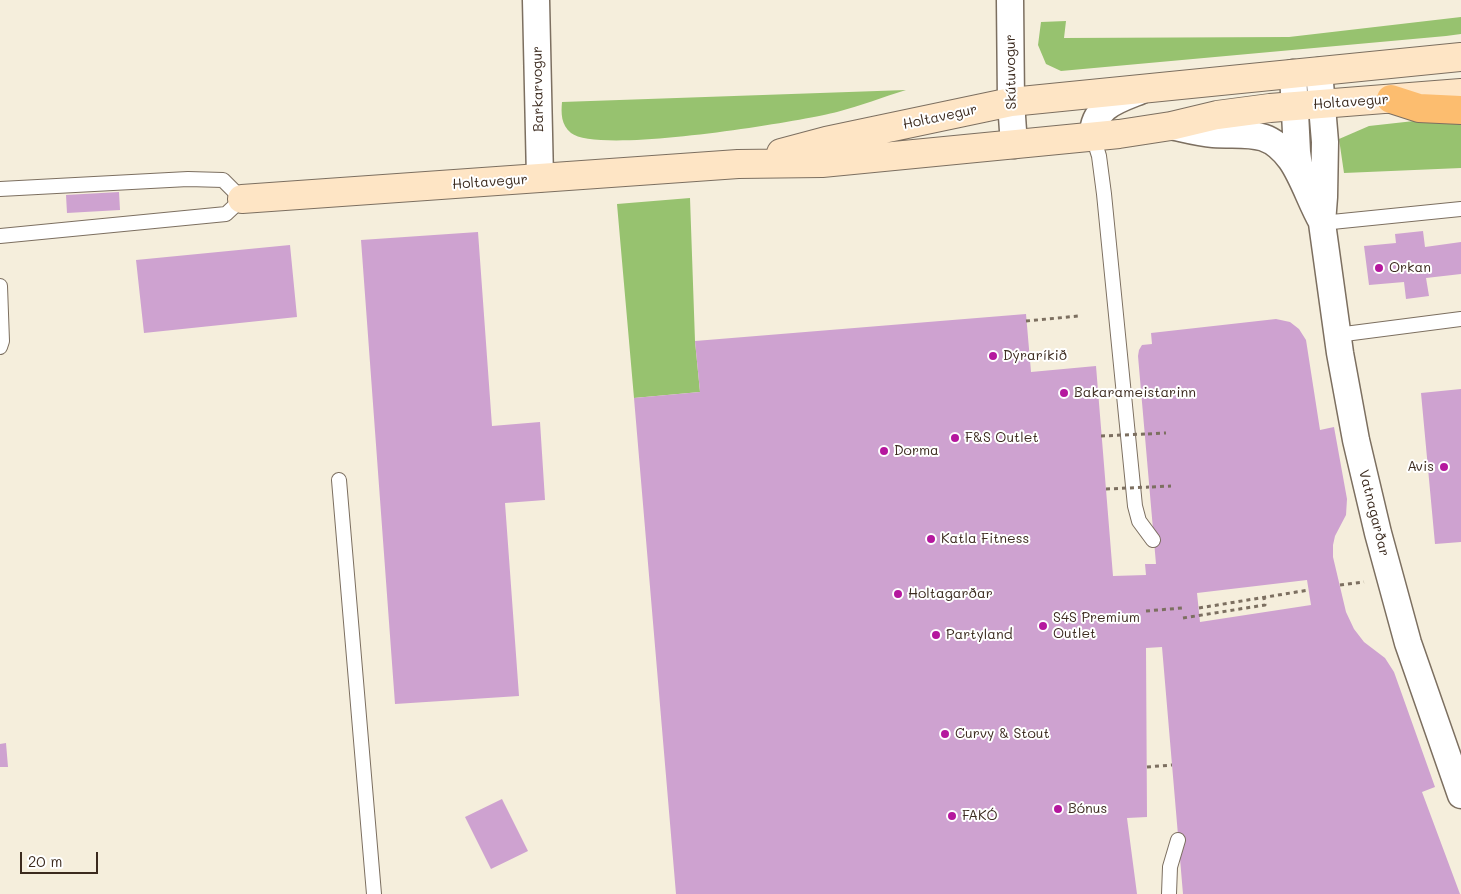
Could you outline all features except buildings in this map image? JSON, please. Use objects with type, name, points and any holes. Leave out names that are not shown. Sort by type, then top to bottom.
[{"type":"main road","name":"Holtavegur","points":[[738,164],[826,141],[1011,102],[1461,57]]},
{"type":"main road","name":"Holtavegur","points":[[242,200],[738,164],[822,163],[1093,137],[1171,126],[1216,115],[1295,106],[1461,93]]},
{"type":"main road","points":[[1391,99],[1419,108],[1461,110]]},
{"type":"street","name":"Barkarvogur","points":[[536,0],[540,178]]},
{"type":"street","name":"Skútuvogur","points":[[1010,0],[1011,102],[1014,144]]},
{"type":"street","name":"Vatnagarðar","points":[[1319,71],[1325,151],[1322,223],[1338,335],[1356,440],[1378,533],[1408,643],[1461,795]]},
{"type":"street","name":"Vatnagarðar","points":[[1292,73],[1297,152],[1302,181]]},
{"type":"street","name":"Holtavegur","points":[[1093,137],[1093,126],[1104,108],[1118,99],[1145,89]]},
{"type":"street","name":"Vatnagarðar","points":[[1171,126],[1212,134],[1246,134],[1267,138],[1279,144],[1292,162],[1322,223]]},
{"type":"lane","points":[[1093,137],[1104,194],[1136,514],[1154,540]]},
{"type":"lane","points":[[0,189],[188,179],[223,180],[242,200],[226,214],[0,236]]},
{"type":"lane","points":[[1322,223],[1461,209]]},
{"type":"lane","points":[[0,286],[2,341],[0,347]]},
{"type":"lane","points":[[1338,335],[1461,319]]},
{"type":"lane","points":[[339,480],[374,894]]},
{"type":"lane","points":[[1169,894],[1170,866],[1178,840]]},
{"type":"path","points":[[1026,321],[1079,316]]},
{"type":"path","points":[[1101,436],[1166,432]]},
{"type":"path","points":[[1106,489],[1170,486]]},
{"type":"path","points":[[1340,585],[1373,580]]},
{"type":"path","points":[[1199,608],[1309,590]]},
{"type":"path","points":[[1183,618],[1265,605],[1264,598]]},
{"type":"path","points":[[1146,612],[1182,608]]},
{"type":"path","points":[[1147,767],[1172,765]]},
{"type":"green space","points":[[1461,17],[1461,34],[1061,71],[1046,64],[1038,45],[1041,22],[1066,21],[1064,38],[1289,37]]},
{"type":"green space","points":[[906,90],[846,110],[815,117],[743,129],[657,139],[589,139],[571,133],[563,123],[562,115],[562,102]]},
{"type":"green space","points":[[1461,119],[1461,168],[1344,173],[1339,139],[1369,126],[1414,121]]},
{"type":"green space","points":[[690,198],[695,341],[700,392],[634,398],[617,204]]},
{"type":"place","name":"Orkan","points":[[1379,268]]},
{"type":"place","name":"Dýraríkið","points":[[993,356]]},
{"type":"place","name":"Bakarameistarinn","points":[[1064,393]]},
{"type":"place","name":"F&S Outlet","points":[[955,438]]},
{"type":"place","name":"Dorma","points":[[884,451]]},
{"type":"place","name":"Avis","points":[[1444,467]]},
{"type":"place","name":"Katla Fitness","points":[[931,539]]},
{"type":"place","name":"Holtagarðar","points":[[898,594]]},
{"type":"place","name":"S4S Premium Outlet","points":[[1043,626]]},
{"type":"place","name":"Partyland","points":[[936,635]]},
{"type":"place","name":"Curvy & Stout","points":[[945,734]]},
{"type":"place","name":"Bónus","points":[[1058,809]]},
{"type":"place","name":"FAKÓ","points":[[952,816]]}]
